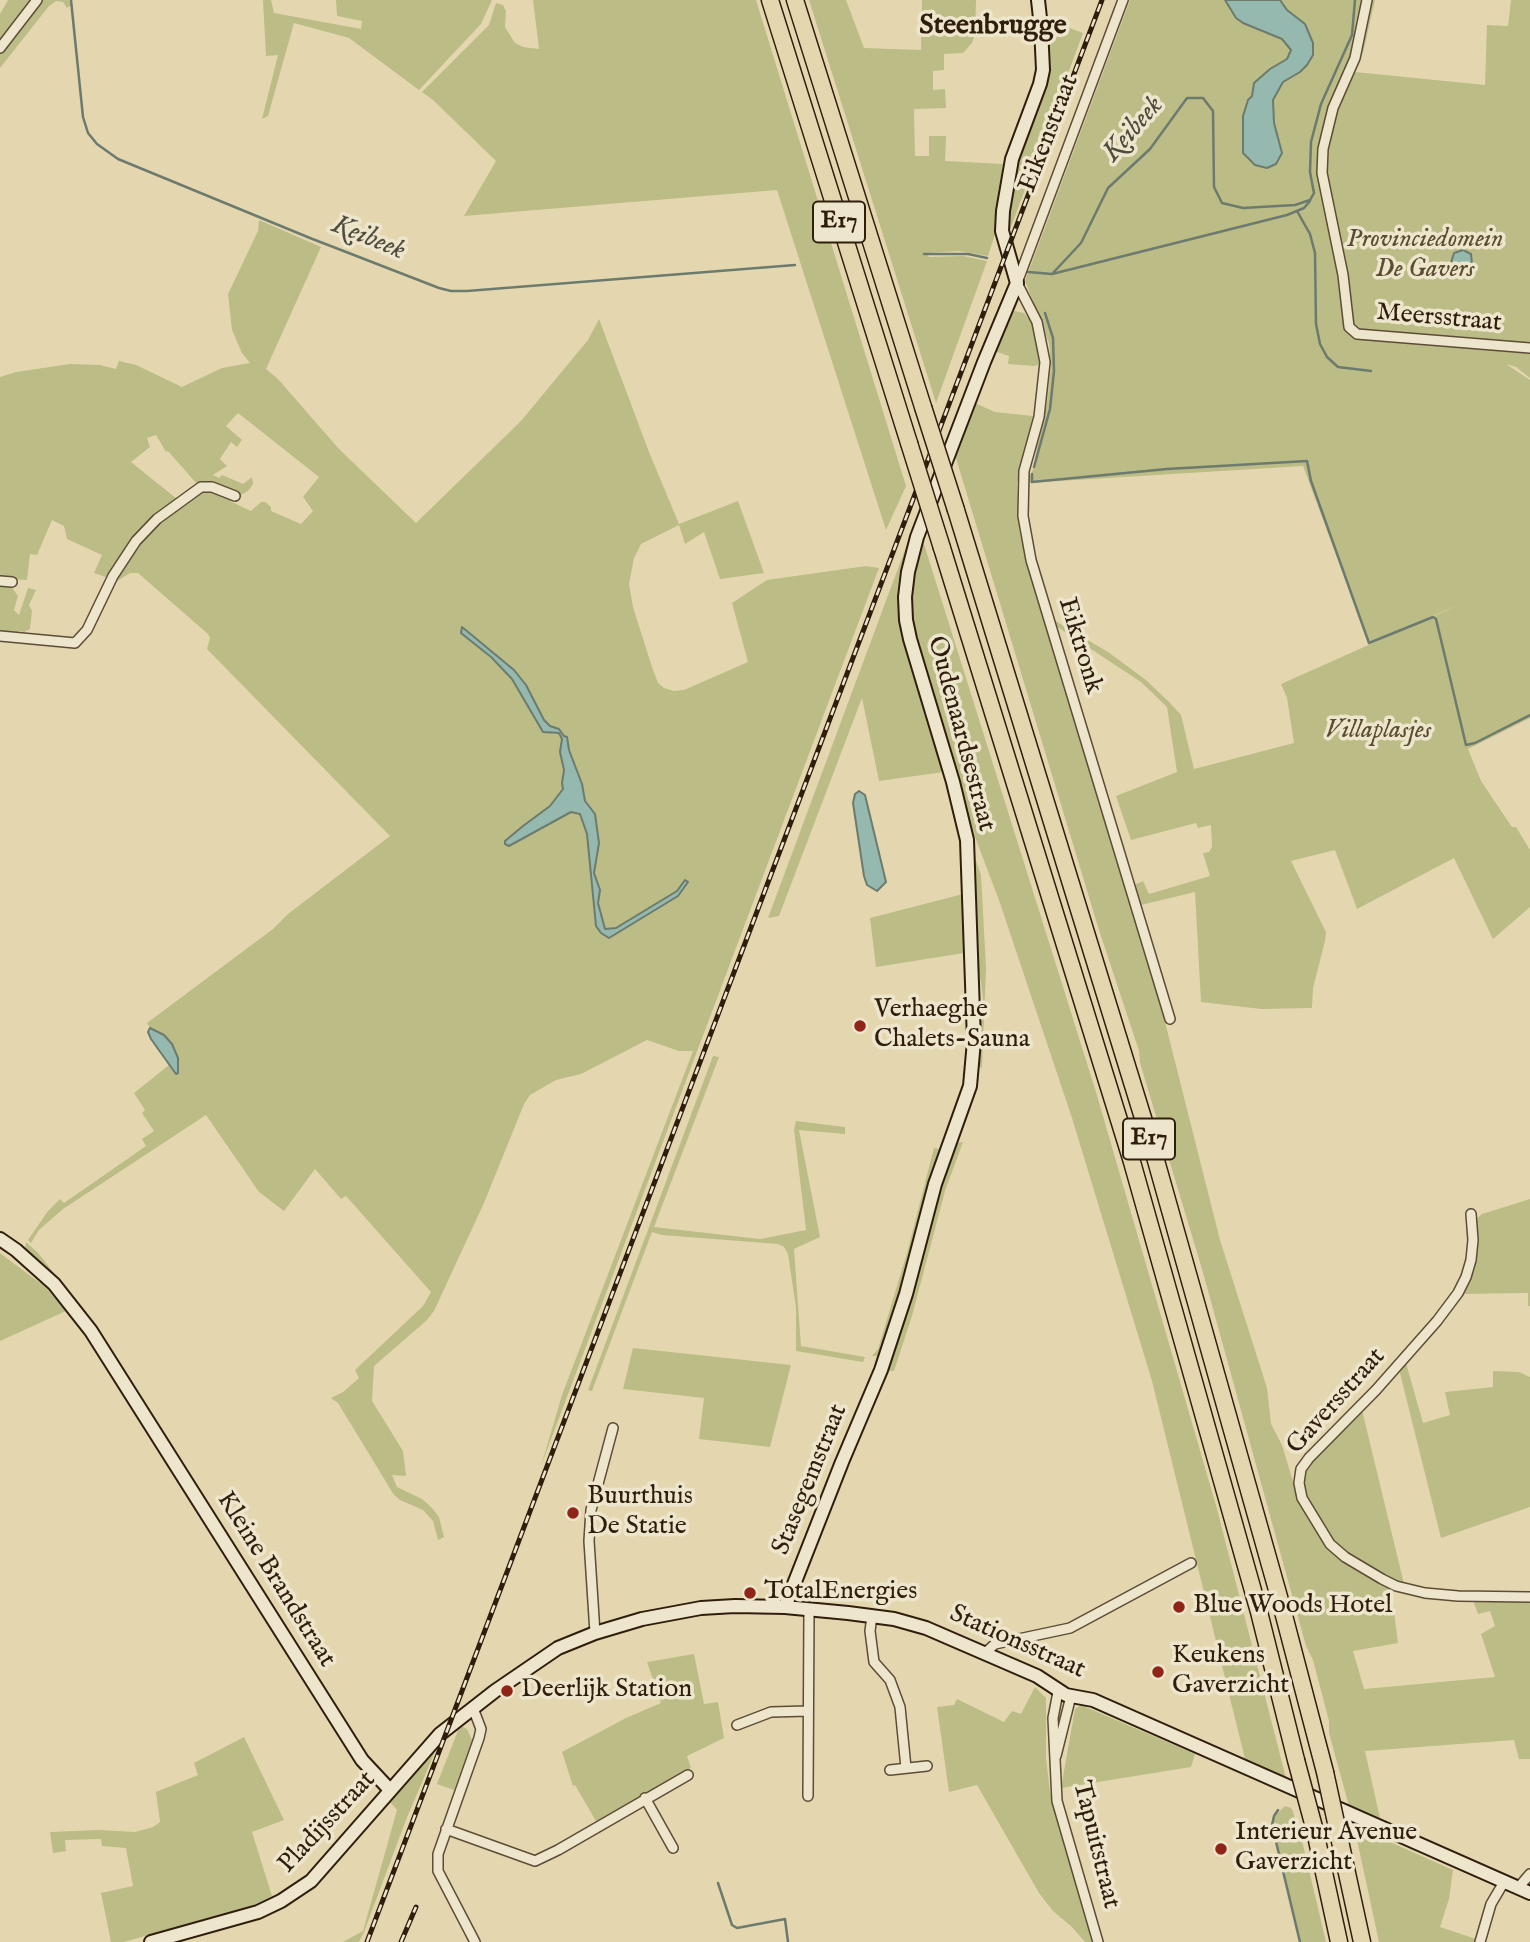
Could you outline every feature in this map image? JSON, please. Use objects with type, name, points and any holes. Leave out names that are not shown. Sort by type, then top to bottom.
[{"type":"highway","name":"E17","points":[[770,0],[1132,1162],[1259,1612],[1315,1832],[1339,1942]]},
{"type":"highway","name":"E17","points":[[795,0],[956,510],[1158,1170],[1281,1604],[1325,1772],[1362,1942]]},
{"type":"street","points":[[0,48],[37,0]]},
{"type":"street","points":[[1017,284],[1002,231],[1003,211],[1012,159],[1043,70],[1038,0]]},
{"type":"street","name":"Eikenstraat","points":[[1017,284],[1123,0]]},
{"type":"street","name":"Meersstraat","points":[[1367,0],[1355,58],[1333,108],[1323,149],[1322,173],[1343,275],[1349,327],[1357,334],[1530,348]]},
{"type":"street","name":"Eiktronk","points":[[1017,284],[1037,322],[1045,362],[1039,417],[1024,471],[1025,534],[1170,1019]]},
{"type":"street","name":"Oudenaardsestraat","points":[[881,1370],[906,1294],[935,1184],[970,1086],[974,1041],[967,841],[953,782],[910,639],[906,620],[908,572],[917,537],[1017,284]]},
{"type":"street","points":[[0,636],[75,643],[87,630],[113,576],[135,541],[157,519],[201,487],[212,487],[235,496]]},
{"type":"street","points":[[0,581],[12,582]]},
{"type":"street","name":"Gaversstraat","points":[[1471,1214],[1471,1260],[1458,1293],[1383,1382],[1309,1458],[1301,1469],[1299,1483],[1302,1498],[1330,1544],[1345,1557],[1396,1586],[1426,1593],[1458,1596],[1530,1597]]},
{"type":"street","name":"Kleine Brandstraat","points":[[0,1239],[54,1284],[91,1331],[362,1760],[390,1790]]},
{"type":"street","name":"Stasegemstraat","points":[[785,1608],[881,1370]]},
{"type":"street","points":[[595,1633],[589,1541],[591,1510],[612,1428]]},
{"type":"street","points":[[985,1653],[995,1644],[1070,1628],[1191,1563]]},
{"type":"street","name":"Stationsstraat","points":[[473,1708],[558,1648],[595,1633],[642,1619],[701,1608],[809,1609],[894,1619],[926,1628],[985,1653],[1037,1676],[1058,1692],[1093,1700],[1524,1891]]},
{"type":"street","points":[[808,1796],[809,1609]]},
{"type":"street","points":[[872,1616],[870,1631],[874,1662],[890,1680],[900,1707],[906,1768]]},
{"type":"street","name":"Tapuitstraat","points":[[1058,1692],[1053,1718],[1057,1801],[1098,1942]]},
{"type":"street","name":"Tapuitstraat","points":[[1056,1757],[1071,1696]]},
{"type":"street","points":[[473,1708],[481,1729],[438,1854],[438,1871],[475,1942]]},
{"type":"street","name":"Pladijsstraat","points":[[151,1942],[258,1912],[281,1902],[311,1881],[431,1743],[473,1708]]},
{"type":"street","points":[[737,1726],[771,1712],[808,1711]]},
{"type":"street","points":[[890,1770],[927,1766]]},
{"type":"street","points":[[446,1829],[535,1861],[688,1775]]},
{"type":"street","points":[[645,1798],[673,1847]]},
{"type":"street","points":[[1524,1891],[1530,1874]]},
{"type":"street","points":[[1480,1942],[1491,1904],[1504,1882]]},
{"type":"green space","points":[[8,0],[31,0],[0,42],[0,14]]},
{"type":"green space","points":[[43,0],[69,0],[71,5],[67,8],[63,2],[56,1],[49,6],[0,68],[0,54],[30,12]]},
{"type":"green space","points":[[263,0],[271,0],[274,13],[361,29],[362,21],[337,16],[336,0],[492,0],[481,24],[419,90],[349,38],[294,23],[268,116],[262,119],[278,55],[266,56]]},
{"type":"green space","points":[[533,0],[756,0],[906,486],[886,530],[777,190],[464,216],[496,161],[422,92],[489,25],[496,3],[503,5],[506,11],[505,27],[515,43],[539,49]]},
{"type":"green space","points":[[809,0],[846,0],[864,48],[921,50],[922,0],[976,0],[975,34],[972,43],[963,53],[944,54],[944,70],[933,71],[933,90],[945,89],[946,108],[914,109],[915,156],[929,156],[929,136],[946,136],[945,161],[1003,164],[997,228],[988,256],[959,251],[927,253],[929,257],[963,256],[987,261],[936,403]]},
{"type":"green space","points":[[1130,0],[1375,0],[1363,53],[1355,72],[1485,85],[1487,25],[1508,26],[1511,0],[1530,0],[1530,378],[1516,367],[1506,364],[1530,380],[1530,718],[1468,749],[1481,781],[1530,850],[1530,907],[1493,939],[1454,858],[1357,909],[1335,850],[1291,861],[1326,932],[1313,988],[1312,1008],[1261,1009],[1201,1002],[1195,892],[1141,905],[1134,885],[1143,881],[1149,894],[1210,876],[1203,853],[1209,852],[1212,847],[1211,825],[1198,828],[1196,823],[1131,840],[1116,796],[1177,772],[1167,707],[1141,682],[1053,624],[1052,619],[1108,652],[1146,680],[1170,703],[1181,715],[1194,769],[1294,743],[1287,698],[1281,684],[1465,602],[1369,643],[1303,466],[1027,483],[1034,467],[1047,403],[1051,366],[1049,343],[1025,281]]},
{"type":"green space","points":[[1045,23],[1056,23],[1083,33],[1008,235],[1007,221],[1017,157],[1037,107]]},
{"type":"green space","points":[[259,220],[321,247],[266,369],[278,379],[339,449],[416,523],[521,421],[588,340],[599,319],[679,524],[738,501],[764,573],[720,579],[704,532],[685,544],[679,525],[641,544],[634,558],[629,584],[633,607],[652,667],[658,683],[664,688],[684,690],[748,662],[732,603],[767,580],[866,566],[879,568],[541,1466],[562,1395],[693,1051],[679,1051],[647,1040],[581,1074],[556,1080],[530,1095],[434,1311],[374,1366],[372,1401],[403,1451],[406,1476],[392,1475],[397,1487],[422,1499],[439,1517],[444,1537],[438,1540],[433,1521],[423,1510],[394,1495],[338,1403],[331,1398],[359,1378],[355,1370],[423,1306],[431,1292],[346,1196],[341,1199],[315,1169],[284,1211],[259,1192],[206,1115],[63,1209],[39,1230],[31,1243],[28,1240],[60,1199],[64,1203],[146,1146],[142,1139],[154,1131],[142,1113],[145,1110],[134,1093],[169,1065],[176,1074],[155,1030],[147,1023],[273,929],[288,914],[390,836],[207,649],[210,638],[208,634],[138,573],[130,573],[114,583],[138,541],[203,484],[197,484],[168,451],[166,452],[156,435],[147,438],[150,447],[131,462],[177,499],[154,518],[109,578],[94,573],[102,555],[67,539],[64,526],[52,520],[37,555],[30,554],[27,580],[0,578],[0,377],[70,364],[100,365],[116,369],[119,361],[136,365],[182,387],[222,368],[250,363],[242,353],[232,330],[228,294],[258,231]],"holes":[[[238,413],[319,477],[303,497],[313,511],[301,524],[271,511],[271,507],[265,502],[261,502],[251,511],[230,501],[248,491],[253,484],[252,477],[243,484],[222,475],[219,478],[213,475],[227,466],[220,459],[231,442],[237,447],[242,440],[226,426]],[[463,627],[514,670],[526,685],[544,720],[550,726],[560,729],[567,737],[585,801],[595,814],[599,843],[594,873],[600,889],[598,903],[605,929],[616,928],[677,891],[685,880],[678,896],[609,938],[596,926],[587,834],[580,814],[571,812],[510,846],[505,841],[550,806],[563,788],[562,739],[559,733],[553,734],[526,703],[512,679],[462,631]]]},
{"type":"green space","points":[[1014,311],[1024,313],[1031,321],[1039,348],[1040,364],[1008,364],[1009,356],[994,351]]},
{"type":"green space","points":[[975,403],[995,412],[1033,416],[1017,484],[1019,529],[1037,598],[1161,1006],[1220,1240],[1267,1388],[1271,1424],[1282,1445],[1300,1505],[1304,1506],[1345,1562],[1391,1588],[1398,1643],[1353,1651],[1364,1689],[1495,1677],[1481,1634],[1495,1626],[1490,1611],[1478,1614],[1473,1600],[1530,1601],[1530,1759],[1519,1759],[1514,1740],[1365,1751],[1380,1818],[1349,1806],[1313,1660],[1306,1646],[1202,1269],[1140,1063],[1139,1051],[1099,930],[955,455]]},
{"type":"green space","points":[[916,520],[902,582],[944,772],[879,781],[862,698],[779,916],[768,918]]},
{"type":"green space","points":[[923,541],[1096,1092],[1217,1509],[1286,1778],[1245,1759],[1152,1381],[1072,1118],[975,837],[915,637],[910,599],[914,569]]},
{"type":"green space","points":[[0,584],[10,585],[18,596],[14,610],[19,615],[28,588],[36,590],[29,605],[32,611],[30,629],[18,631],[17,636],[0,634]]},
{"type":"green space","points":[[973,852],[981,875],[986,968],[982,1068],[978,1065],[983,998],[977,970]]},
{"type":"green space","points":[[963,894],[964,953],[876,967],[870,918]]},
{"type":"green space","points":[[713,1056],[719,1057],[654,1227],[760,1239],[806,1230],[794,1129],[796,1121],[845,1127],[845,1134],[799,1130],[820,1237],[794,1249],[801,1346],[865,1357],[863,1362],[796,1351],[796,1308],[788,1254],[784,1247],[778,1244],[652,1232],[592,1391],[588,1390]]},
{"type":"green space","points":[[963,1142],[945,1191],[912,1316],[894,1371],[889,1371],[889,1361],[950,1153],[956,1143]]},
{"type":"green space","points":[[934,1148],[939,1149],[939,1152],[882,1356],[872,1356],[878,1349],[907,1253]]},
{"type":"green space","points":[[1530,1199],[1530,1306],[1528,1293],[1462,1294],[1476,1236],[1476,1219],[1482,1214]]},
{"type":"green space","points":[[26,1242],[39,1254],[76,1302],[25,1250]]},
{"type":"green space","points":[[0,1253],[44,1286],[66,1311],[0,1341]]},
{"type":"green space","points":[[633,1348],[791,1365],[770,1447],[699,1439],[704,1398],[623,1389]]},
{"type":"green space","points":[[1406,1363],[1423,1423],[1450,1415],[1445,1392],[1493,1387],[1493,1371],[1519,1372],[1530,1377],[1530,1507],[1441,1538],[1399,1369]]},
{"type":"green space","points":[[1362,1410],[1404,1584],[1377,1573],[1337,1547],[1314,1513],[1303,1486],[1303,1477],[1317,1454]]},
{"type":"green space","points":[[694,1654],[704,1704],[718,1702],[724,1738],[687,1756],[691,1768],[596,1821],[575,1785],[573,1786],[562,1752],[661,1703],[647,1662]]},
{"type":"green space","points":[[1035,1687],[1046,1698],[1046,1758],[1050,1792],[1092,1942],[1085,1942],[1053,1911],[1039,1893],[977,1785],[949,1792],[937,1707],[954,1705],[957,1699],[1004,1722],[1012,1711],[1021,1714]]},
{"type":"green space","points":[[1081,1705],[1195,1754],[1191,1767],[1061,1788],[1075,1709]]},
{"type":"green space","points":[[459,1728],[467,1729],[472,1740],[454,1790],[437,1784]]},
{"type":"green space","points":[[244,1737],[284,1820],[252,1832],[272,1896],[253,1905],[124,1942],[111,1942],[101,1893],[133,1886],[126,1848],[102,1846],[101,1839],[65,1840],[66,1851],[53,1853],[50,1832],[135,1832],[153,1827],[160,1822],[156,1792],[198,1775],[194,1763]]},
{"type":"green space","points":[[432,1752],[434,1754],[364,1932],[359,1942],[343,1942],[363,1931],[397,1810],[390,1802]]},
{"type":"green space","points":[[1285,1806],[1293,1811],[1300,1832],[1326,1942],[1300,1942],[1272,1825],[1274,1816]]},
{"type":"green space","points":[[1354,1826],[1453,1870],[1449,1899],[1440,1927],[1476,1939],[1475,1942],[1379,1942]]},
{"type":"water","points":[[1225,0],[1280,0],[1287,10],[1305,24],[1313,43],[1313,55],[1307,65],[1283,82],[1273,100],[1274,123],[1282,153],[1276,164],[1267,168],[1255,165],[1243,153],[1243,116],[1252,96],[1254,83],[1287,59],[1291,50],[1282,39],[1236,18]]},
{"type":"water","points":[[1463,250],[1471,254],[1472,264],[1466,264],[1451,276],[1449,269],[1454,253]]},
{"type":"water","points":[[462,627],[514,670],[526,685],[544,720],[567,737],[585,801],[595,814],[599,843],[594,873],[600,890],[598,903],[605,929],[616,928],[677,891],[685,880],[688,882],[678,896],[609,938],[596,926],[587,834],[580,814],[571,812],[509,846],[505,844],[505,841],[550,806],[563,789],[564,770],[560,752],[562,739],[559,733],[543,732],[512,679],[491,657],[461,633]]},
{"type":"water","points":[[859,791],[865,795],[886,882],[877,891],[867,885],[864,876],[853,803],[855,794]]},
{"type":"water","points":[[150,1028],[164,1035],[172,1044],[178,1058],[178,1073],[176,1074],[151,1039],[148,1032]]},
{"type":"waterway","name":"Keibeek","points":[[71,0],[83,117],[88,133],[97,144],[118,159],[439,288],[467,291],[795,265]]},
{"type":"waterway","name":"Keibeek","points":[[1028,272],[1052,274],[1081,243],[1108,188],[1150,149],[1187,98],[1203,98],[1213,111],[1214,187],[1222,203],[1243,208],[1295,205],[1310,200],[1314,193],[1310,172],[1311,142],[1321,104],[1352,35],[1355,0]]},
{"type":"waterway","points":[[1052,274],[1287,215],[1304,208],[1310,201]]},
{"type":"waterway","points":[[1297,211],[1310,234],[1315,253],[1316,324],[1320,344],[1327,357],[1338,367],[1371,371]]},
{"type":"waterway","name":"Keibeek","points":[[924,254],[968,254],[987,258]]},
{"type":"waterway","points":[[1034,467],[1050,409],[1054,371],[1053,338],[1045,313]]},
{"type":"waterway","points":[[1032,474],[1032,482],[1167,469],[1307,461],[1311,481],[1369,643],[1433,617],[1436,619],[1466,745],[1530,715]]},
{"type":"waterway","points":[[1278,1810],[1272,1825],[1300,1942]]},
{"type":"waterway","points":[[718,1883],[732,1925],[737,1928],[785,1919],[788,1942]]},
{"type":"railway","points":[[367,1942],[1102,0]]},
{"type":"railway","points":[[401,1942],[416,1907]]},
{"type":"place","name":"Verhaeghe Chalets-Sauna","points":[[860,1026]]},
{"type":"place","name":"Buurthuis De Statie","points":[[573,1513]]},
{"type":"place","name":"TotalEnergies","points":[[750,1593]]},
{"type":"place","name":"Blue Woods Hotel","points":[[1179,1607]]},
{"type":"place","name":"Keukens Gaverzicht","points":[[1158,1672]]},
{"type":"place","name":"Deerlijk Station","points":[[507,1691]]},
{"type":"place","name":"Interieur Avenue Gaverzicht","points":[[1221,1849]]},
{"type":"district","name":"Steenbrugge","points":[[993,27]]},
{"type":"park label","name":"Provinciedomein De Gavers","points":[[1425,256]]},
{"type":"park label","name":"Villaplasjes","points":[[1378,732]]}]
